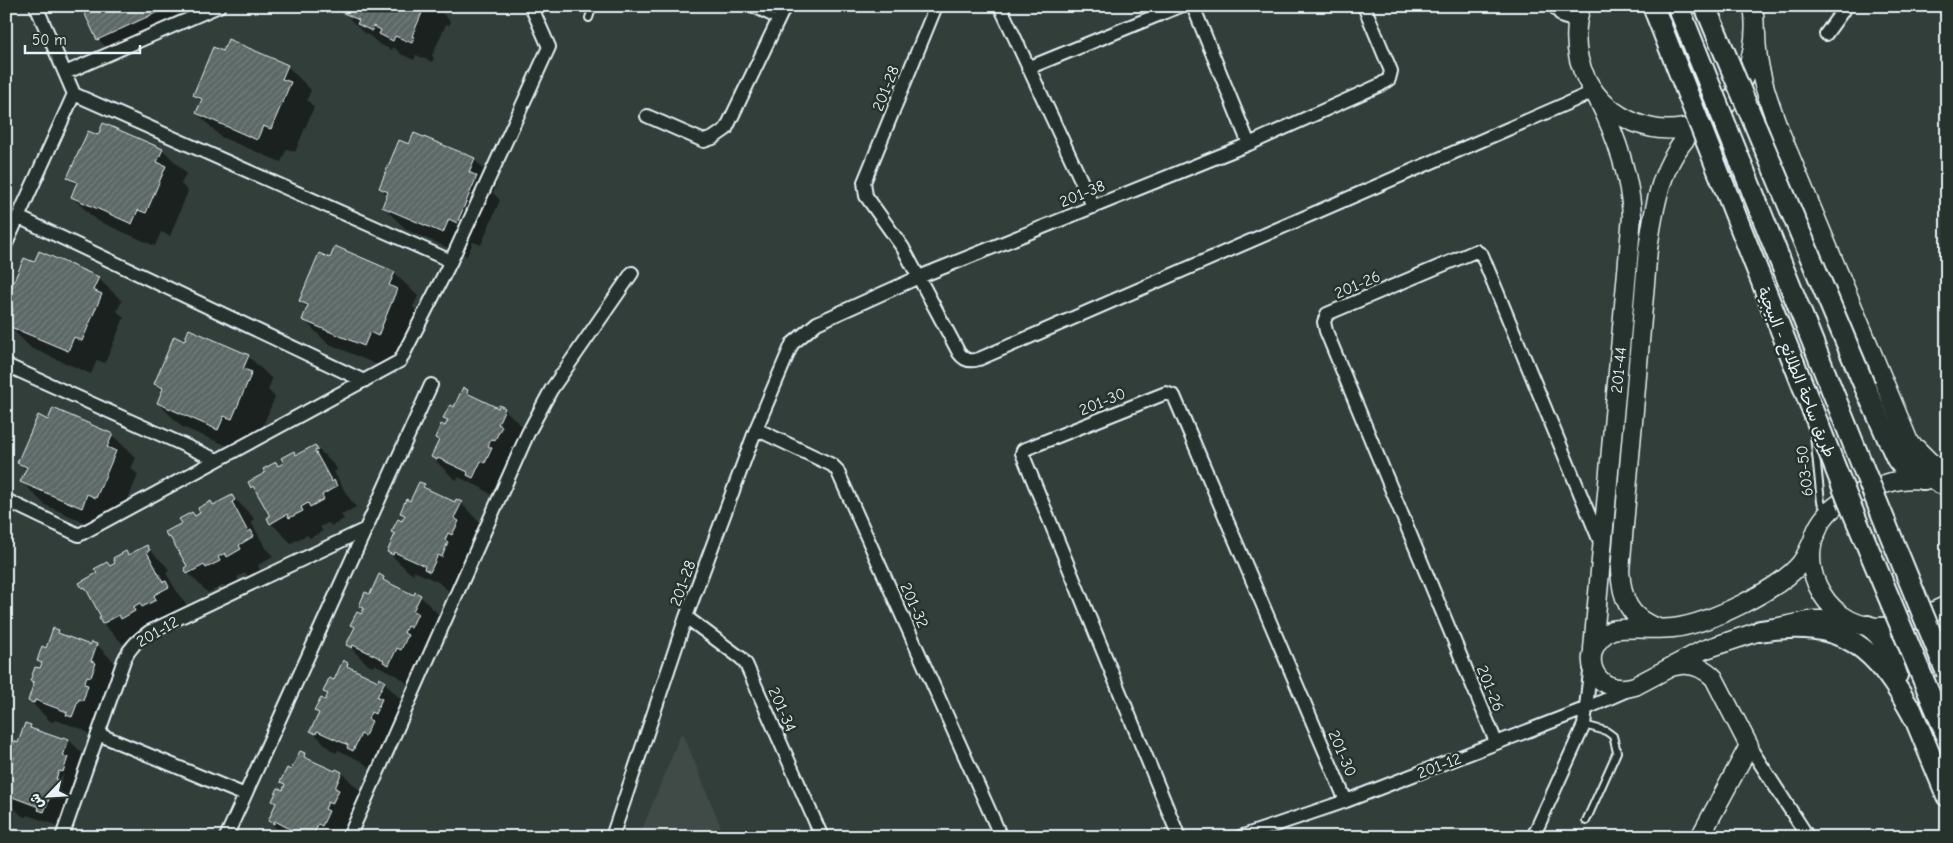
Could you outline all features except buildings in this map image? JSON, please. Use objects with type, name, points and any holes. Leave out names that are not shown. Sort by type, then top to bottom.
[{"type":"main road","name":"طريق ساحة الطلائع - البيجية","points":[[1653,6],[1848,500],[1947,736]]},
{"type":"main road","name":"طريق ساحة الطلائع - البيجية","points":[[1678,6],[1947,672]]},
{"type":"main road","points":[[1705,6],[1897,459],[1908,471],[1939,481]]},
{"type":"main road","points":[[1753,6],[1758,64],[1780,132],[1905,433],[1925,474],[1939,481]]},
{"type":"main road","name":"201-44","points":[[1579,14],[1576,40],[1581,69],[1607,117],[1615,140],[1629,190],[1632,216],[1592,654]]},
{"type":"main road","points":[[1674,628],[1656,627],[1639,620],[1630,610],[1621,584],[1621,558],[1651,228],[1662,185],[1675,152],[1684,138],[1730,102],[1737,91],[1752,55],[1756,33]]},
{"type":"main road","points":[[1594,94],[1618,116],[1646,127],[1677,129],[1706,120]]},
{"type":"main road","points":[[1592,654],[1597,641],[1604,634],[1612,630],[1674,628],[1698,622],[1720,614],[1778,583],[1800,564],[1823,521],[1852,496],[1885,483],[1906,478],[1939,481]]},
{"type":"main road","points":[[1823,521],[1812,548],[1811,560],[1812,571],[1820,593],[1835,611],[1845,618],[1875,630],[1881,638],[1889,653],[1947,796]]},
{"type":"main road","points":[[1868,626],[1892,626],[1947,605]]},
{"type":"main road","name":"201-12","points":[[1592,654],[1593,669],[1598,678],[1606,685],[1615,689],[1625,690],[1703,650],[1760,631],[1813,620],[1831,620],[1868,626]]},
{"type":"main road","points":[[1760,631],[1805,627],[1832,632],[1857,644],[1876,659],[1890,676],[1915,719]]},
{"type":"main road","points":[[1721,690],[1716,671],[1716,659],[1722,651],[1740,637]]},
{"type":"main road","points":[[1667,668],[1685,664],[1695,665],[1708,672],[1721,690],[1749,746],[1700,837]]},
{"type":"street","points":[[36,6],[74,94],[451,260]]},
{"type":"street","points":[[65,73],[219,6]]},
{"type":"street","points":[[6,500],[79,534],[400,361],[451,260],[549,47],[532,6]]},
{"type":"street","points":[[647,116],[704,141],[713,138],[726,129],[785,6]]},
{"type":"street","name":"201-28","points":[[919,277],[897,238],[866,196],[864,182],[936,6]]},
{"type":"street","points":[[1000,6],[1093,206]]},
{"type":"street","points":[[1028,68],[1180,6]]},
{"type":"street","points":[[1193,6],[1249,144]]},
{"type":"street","name":"201-38","points":[[792,344],[817,323],[919,277],[1249,144],[1389,80],[1391,71],[1364,6]]},
{"type":"street","points":[[1554,6],[1563,16],[1579,14]]},
{"type":"street","points":[[1826,34],[1846,6]]},
{"type":"street","points":[[6,244],[74,94]]},
{"type":"street","points":[[919,277],[958,352],[965,359],[975,360],[1594,94]]},
{"type":"street","points":[[18,217],[364,381]]},
{"type":"street","name":"201-26","points":[[1496,742],[1326,331],[1324,322],[1327,314],[1476,251],[1479,252],[1482,255],[1601,544]]},
{"type":"street","points":[[349,837],[528,433],[556,382],[632,273]]},
{"type":"street","name":"201-28","points":[[612,837],[686,617],[756,429],[792,344]]},
{"type":"street","points":[[6,365],[217,460]]},
{"type":"street","points":[[226,837],[432,385]]},
{"type":"street","name":"201-30","points":[[1179,837],[1022,453],[1022,450],[1166,393],[1174,396],[1346,801]]},
{"type":"street","name":"201-32","points":[[756,429],[832,465],[837,470],[1000,837]]},
{"type":"street","name":"201-12","points":[[62,837],[128,650],[149,632],[366,529]]},
{"type":"street","name":"201-34","points":[[686,617],[741,658],[746,664],[822,837]]},
{"type":"street","points":[[1533,837],[1584,725],[1592,654]]},
{"type":"street","name":"201-12","points":[[1240,837],[1260,834],[1587,708],[1635,686]]},
{"type":"street","points":[[98,734],[245,795]]},
{"type":"street","points":[[1749,746],[1808,837]]},
{"type":"lane","points":[[589,18],[593,6]]},
{"type":"lane","points":[[748,6],[778,21]]},
{"type":"lane","name":"603-50","points":[[1812,423],[1823,521]]},
{"type":"lane","points":[[1584,725],[1606,731],[1613,736],[1617,752],[1586,821]]},
{"type":"shaded area","points":[[682,731],[725,837],[639,837]]}]
